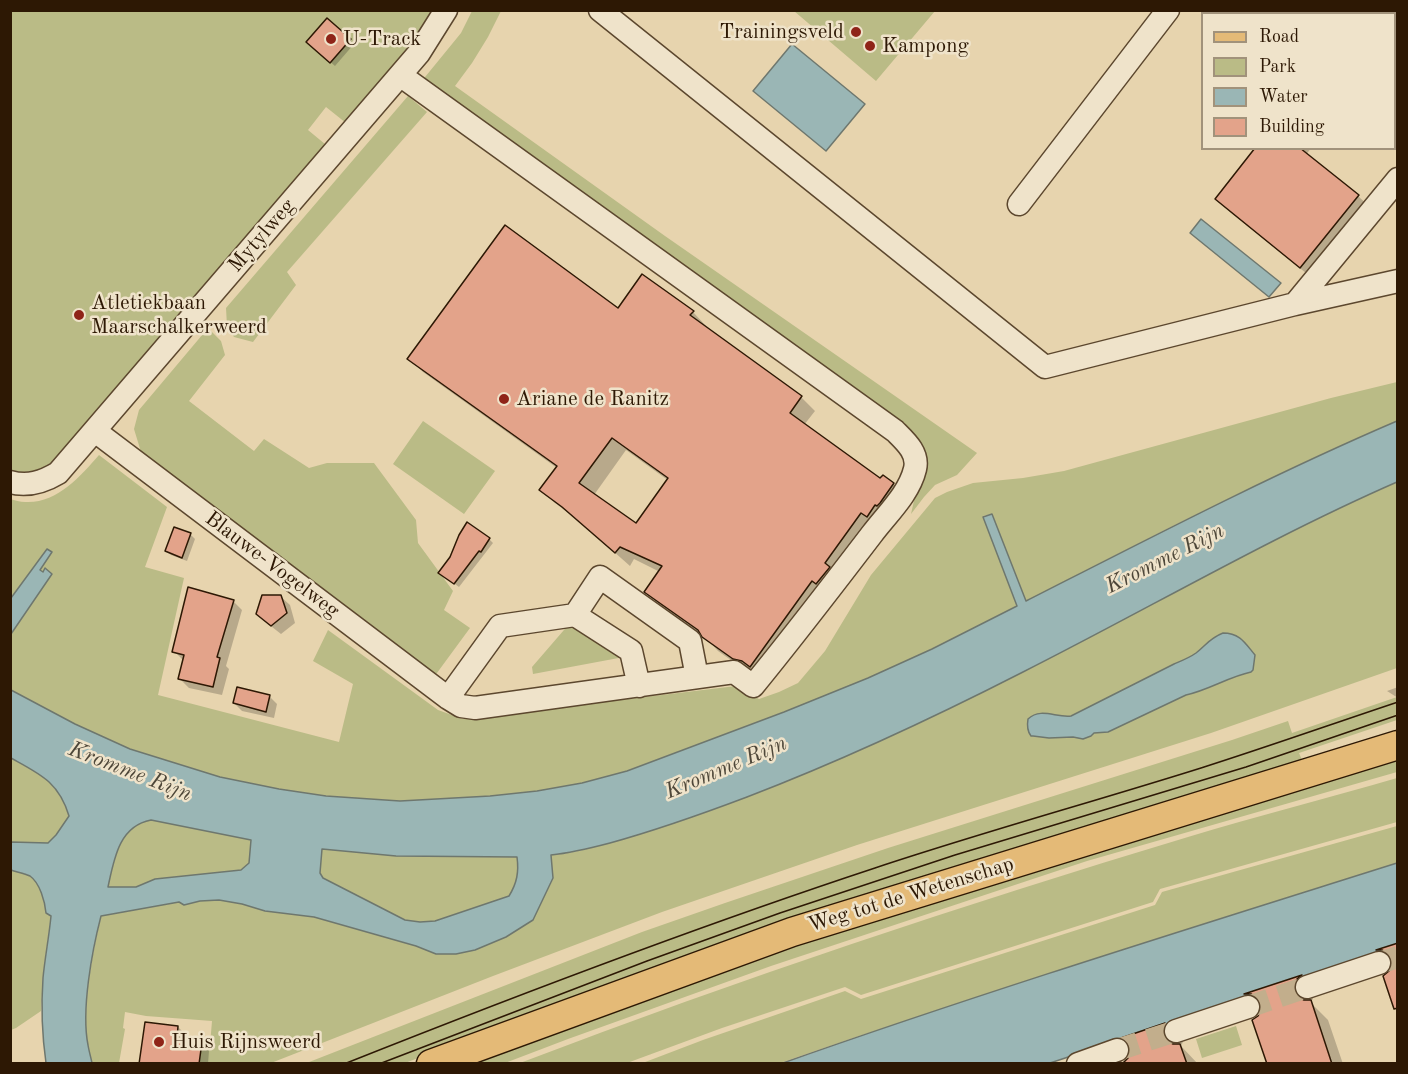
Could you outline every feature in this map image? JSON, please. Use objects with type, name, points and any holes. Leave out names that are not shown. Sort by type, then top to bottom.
[{"type":"main road","name":"Weg tot de Wetenschap","points":[[431,1064],[792,932],[1398,745]]},
{"type":"street","name":"Mytylweg","points":[[10,482],[34,484],[45,481],[58,473],[400,75],[419,52],[446,10]]},
{"type":"street","points":[[600,10],[1045,367],[1295,304],[1398,281]]},
{"type":"street","points":[[1019,204],[1168,10]]},
{"type":"street","name":"Blauwe-Vogelweg","points":[[95,431],[461,706],[476,708],[734,672],[753,686],[907,489],[915,469],[916,458],[909,446],[895,431],[400,75]]},
{"type":"street","points":[[1295,304],[1398,179]]},
{"type":"street","points":[[575,615],[600,577],[690,641],[697,677]]},
{"type":"street","points":[[448,698],[500,626],[575,615],[631,651],[639,686]]},
{"type":"street","points":[[1307,987],[1379,963]]},
{"type":"street","points":[[1176,1031],[1248,1007]]},
{"type":"street","points":[[1078,1064],[1118,1050]]},
{"type":"green space","name":"Atletiekbaan Maarschalkerweerd","points":[[10,11],[442,11],[351,127],[326,107],[308,130],[331,149],[60,461],[32,477],[10,474]]},
{"type":"green space","points":[[472,11],[501,11],[488,37],[455,86],[665,236],[977,453],[957,475],[935,485],[911,514],[920,474],[921,457],[421,82],[461,33]]},
{"type":"green space","name":"Kampong","points":[[794,11],[935,11],[876,81]]},
{"type":"green space","points":[[408,96],[427,112],[287,272],[296,285],[253,342],[234,337],[227,326],[226,308]]},
{"type":"green space","points":[[208,328],[221,341],[225,355],[189,401],[254,451],[264,439],[309,468],[327,463],[374,463],[416,520],[418,543],[453,591],[444,610],[470,628],[434,677],[141,452],[134,429],[139,410]]},
{"type":"green space","points":[[1397,382],[1397,421],[1256,485],[1025,602],[992,514],[983,516],[1017,606],[868,678],[627,771],[582,783],[490,796],[400,801],[326,796],[279,789],[220,777],[130,749],[75,724],[11,690],[11,634],[52,574],[39,570],[51,553],[47,549],[11,598],[10,499],[23,502],[47,499],[66,488],[99,455],[167,507],[145,567],[184,578],[158,695],[339,742],[353,684],[313,661],[328,630],[438,710],[463,719],[736,686],[759,699],[798,683],[825,651],[871,575],[935,498],[947,492],[973,483],[1064,471]]},
{"type":"green space","points":[[423,421],[495,471],[464,514],[393,464]]},
{"type":"green space","points":[[1397,482],[1397,668],[1211,733],[857,845],[662,912],[271,1063],[199,1063],[202,1046],[210,1045],[212,1021],[146,1016],[125,1012],[123,1028],[125,1029],[119,1063],[92,1064],[86,1030],[86,1014],[101,916],[179,902],[184,905],[219,900],[265,911],[314,917],[416,946],[436,954],[533,919],[553,879],[550,855],[610,843],[678,822],[747,797],[852,754],[1070,648],[1302,526]]},
{"type":"green space","points":[[570,623],[624,657],[533,674],[532,667]]},
{"type":"green space","points":[[1397,697],[1397,720],[1299,753],[1302,760],[1397,730],[1397,735],[587,994],[405,1063],[304,1064],[642,932],[888,848],[1288,721],[1292,733]]},
{"type":"green space","points":[[1397,756],[1397,772],[1087,861],[771,966],[505,1063],[463,1064],[765,953]]},
{"type":"green space","points":[[11,758],[47,780],[65,805],[69,817],[48,843],[11,842]]},
{"type":"green space","points":[[1397,778],[1397,822],[1160,889],[1153,902],[861,995],[845,987],[627,1063],[520,1063],[685,1002],[935,916],[1188,837]]},
{"type":"green space","points":[[151,820],[252,840],[249,863],[241,870],[155,879],[137,887],[108,887],[119,845],[124,837],[131,829]]},
{"type":"green space","points":[[1397,826],[1397,863],[780,1063],[640,1064],[845,991],[861,999],[1155,905],[1162,892]]},
{"type":"green space","points":[[322,849],[396,856],[518,857],[517,873],[510,896],[435,921],[420,922],[405,920],[323,878],[320,873]]},
{"type":"green space","points":[[11,870],[34,879],[41,893],[46,913],[51,916],[41,1011],[11,1030]]},
{"type":"green space","points":[[1236,1026],[1242,1045],[1202,1058],[1196,1039]]},
{"type":"water","points":[[792,44],[865,104],[826,151],[753,91]]},
{"type":"water","points":[[1201,219],[1281,283],[1269,297],[1190,233]]},
{"type":"water","name":"Kromme Rijn","points":[[1397,421],[1397,482],[1302,526],[1070,648],[852,754],[679,822],[610,843],[551,855],[553,878],[533,920],[506,937],[475,950],[456,954],[436,954],[416,946],[314,917],[265,911],[219,900],[184,905],[179,902],[101,916],[91,963],[87,998],[86,1031],[92,1063],[46,1063],[42,989],[51,916],[46,913],[41,893],[34,879],[11,870],[11,842],[48,843],[69,816],[60,795],[47,780],[11,758],[11,690],[75,724],[130,749],[220,777],[279,789],[326,796],[400,801],[490,796],[582,783],[627,771],[868,678],[1017,606],[983,517],[992,514],[1026,601],[1210,508]],"holes":[[[151,820],[251,840],[249,863],[241,870],[155,879],[136,887],[108,887],[116,855],[125,836],[140,823]],[[322,849],[396,856],[517,857],[516,882],[509,896],[435,921],[405,920],[323,878],[320,873]]]},
{"type":"water","points":[[47,549],[52,552],[40,570],[43,572],[45,568],[52,574],[11,634],[11,598]]},
{"type":"water","points":[[1223,633],[1238,637],[1255,655],[1251,672],[1186,695],[1108,732],[1094,733],[1083,739],[1031,736],[1028,719],[1033,716],[1043,713],[1071,716],[1191,656],[1211,639]]},
{"type":"water","points":[[1397,863],[1397,949],[1050,1063],[780,1064],[1011,986]]},
{"type":"building","points":[[327,18],[351,39],[330,63],[306,42]]},
{"type":"building","points":[[1253,150],[1303,150],[1359,195],[1300,268],[1215,199]]},
{"type":"building","points":[[505,225],[618,308],[642,274],[694,311],[690,315],[802,396],[790,413],[880,478],[883,475],[894,483],[867,517],[861,513],[825,563],[830,567],[816,584],[812,581],[750,667],[742,661],[733,659],[702,637],[698,630],[644,592],[662,566],[620,547],[615,553],[539,490],[557,466],[407,359]],"holes":[[[612,438],[668,478],[636,523],[579,483]]]},
{"type":"building","points":[[467,522],[490,538],[454,584],[438,573],[450,557]]},
{"type":"building","points":[[174,527],[191,533],[182,558],[165,551]]},
{"type":"building","points":[[188,587],[234,600],[217,657],[220,658],[213,687],[178,679],[184,655],[172,652]]},
{"type":"building","points":[[262,595],[281,595],[287,613],[271,626],[256,614]]},
{"type":"building","points":[[237,687],[270,695],[266,712],[233,703]]},
{"type":"building","points":[[1398,943],[1398,1008],[1394,1009],[1383,976],[1389,971],[1392,959],[1382,950],[1376,950]]},
{"type":"building","points":[[1302,975],[1294,984],[1294,992],[1304,1000],[1311,1000],[1332,1064],[1267,1064],[1252,1020],[1261,1010],[1261,1002],[1251,994],[1244,994]]},
{"type":"building","name":"Huis Rijnsweerd","points":[[145,1022],[178,1026],[177,1039],[202,1042],[199,1064],[139,1064]]},
{"type":"building","points":[[1165,1023],[1163,1036],[1173,1044],[1180,1044],[1187,1064],[1122,1064],[1130,1052],[1126,1040],[1121,1038]]},
{"type":"tunnel","points":[[1379,963],[1398,957]]},
{"type":"tunnel","points":[[1248,1007],[1307,987]]},
{"type":"tunnel","points":[[1117,1050],[1176,1031]]},
{"type":"tram line","points":[[344,1064],[608,962],[808,890],[956,842],[1201,768],[1398,702]]},
{"type":"tram line","points":[[379,1064],[647,961],[780,913],[955,855],[1246,767],[1398,715]]},
{"type":"place","name":"Trainingsveld","points":[[856,32]]},
{"type":"place","name":"U-Track","points":[[331,39]]},
{"type":"place","name":"Kampong","points":[[870,46]]},
{"type":"place","name":"Atletiekbaan Maarschalkerweerd","points":[[79,315]]},
{"type":"place","name":"Ariane de Ranitz","points":[[504,399]]},
{"type":"place","name":"Huis Rijnsweerd","points":[[159,1042]]}]
